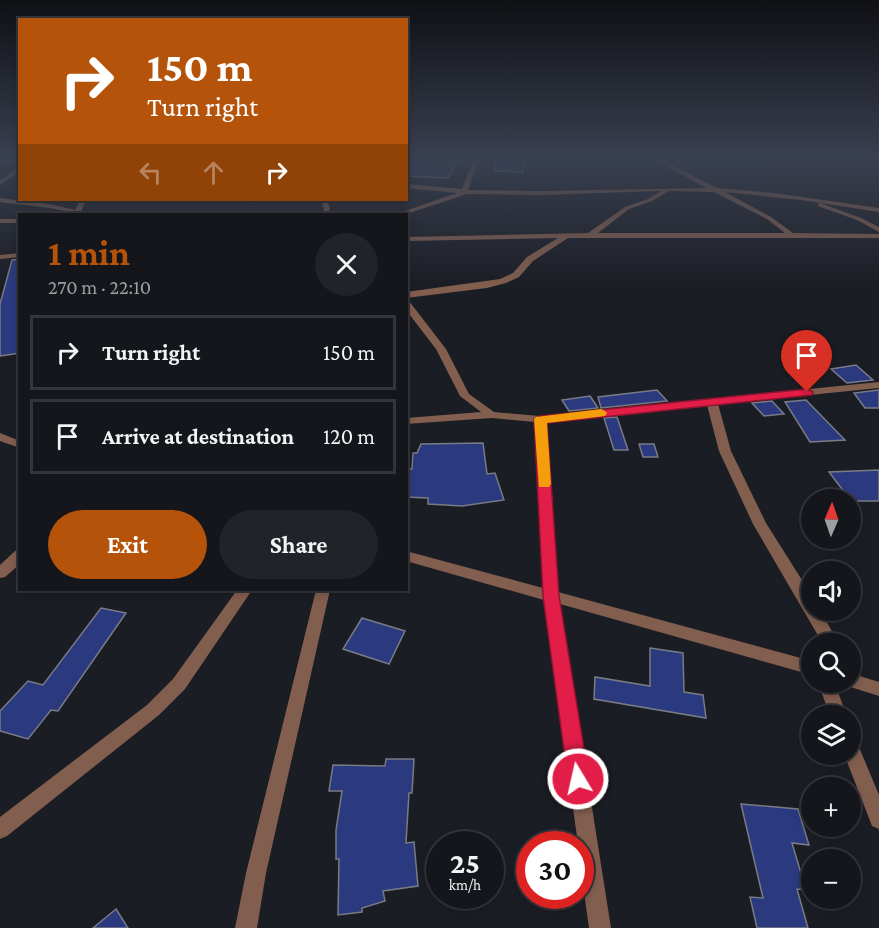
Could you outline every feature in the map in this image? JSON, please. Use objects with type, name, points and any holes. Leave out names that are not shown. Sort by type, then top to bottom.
[{"type":"street","points":[[404,213],[442,200]]},
{"type":"street","points":[[590,235],[627,208],[649,200]]},
{"type":"street","points":[[735,200],[769,218],[790,234]]},
{"type":"street","points":[[810,200],[826,209],[859,219],[879,230]]},
{"type":"street","points":[[820,200],[879,210]]},
{"type":"street","points":[[34,201],[74,213]]},
{"type":"street","points":[[0,221],[18,221]]},
{"type":"street","points":[[492,415],[465,396],[441,349],[409,299],[487,285],[516,275],[530,259],[568,235]]},
{"type":"street","points":[[408,239],[568,235],[879,236]]},
{"type":"street","points":[[0,256],[18,255]]},
{"type":"street","points":[[408,421],[492,415],[540,419],[879,385]]},
{"type":"street","points":[[712,402],[730,462],[760,524],[801,592]]},
{"type":"street","points":[[540,419],[551,596],[600,928]]},
{"type":"street","points":[[0,437],[18,444]]},
{"type":"street","points":[[0,573],[18,557]]},
{"type":"street","points":[[408,557],[801,665]]},
{"type":"street","points":[[0,829],[153,710],[178,684],[244,591]]},
{"type":"street","points":[[246,928],[256,873],[323,591]]},
{"type":"street","points":[[861,683],[879,689]]},
{"type":"street","points":[[858,765],[879,819]]},
{"type":"building","points":[[18,259],[18,353],[0,356],[0,304],[12,260]]},
{"type":"building","points":[[856,365],[873,380],[847,383],[831,369]]},
{"type":"building","points":[[657,390],[667,401],[601,408],[598,397]]},
{"type":"building","points":[[879,390],[879,408],[865,408],[854,393]]},
{"type":"building","points":[[590,396],[598,408],[569,411],[562,400]]},
{"type":"building","points":[[806,400],[845,440],[810,442],[785,402]]},
{"type":"building","points":[[772,401],[784,414],[764,416],[752,403]]},
{"type":"building","points":[[617,417],[628,450],[614,450],[604,418]]},
{"type":"building","points":[[483,443],[487,474],[495,473],[504,500],[462,506],[428,504],[428,498],[408,497],[408,469],[412,469],[413,453],[417,453],[421,444]]},
{"type":"building","points":[[639,444],[654,444],[658,457],[643,457]]},
{"type":"building","points":[[879,470],[879,501],[861,501],[861,489],[842,489],[829,472]]},
{"type":"building","points":[[101,608],[126,613],[58,711],[51,710],[28,739],[0,731],[0,711],[28,681],[43,685]]},
{"type":"building","points":[[362,618],[405,631],[389,664],[343,649]]},
{"type":"building","points":[[650,648],[683,653],[684,692],[703,695],[706,718],[594,699],[595,677],[650,686]]},
{"type":"building","points":[[386,759],[414,759],[406,843],[414,842],[418,886],[383,891],[385,901],[362,908],[362,912],[338,915],[339,859],[336,859],[336,830],[342,791],[329,791],[333,765],[385,766]]},
{"type":"building","points":[[741,804],[798,809],[801,819],[801,837],[807,837],[809,845],[792,843],[801,873],[801,889],[797,889],[808,928],[757,928],[750,897],[763,898]]},
{"type":"building","points":[[116,909],[128,928],[93,928]]},
{"type":"slow traffic","points":[[544,484],[540,419],[601,413]]},
{"type":"route","points":[[578,779],[551,596],[540,419],[807,392]]}]
